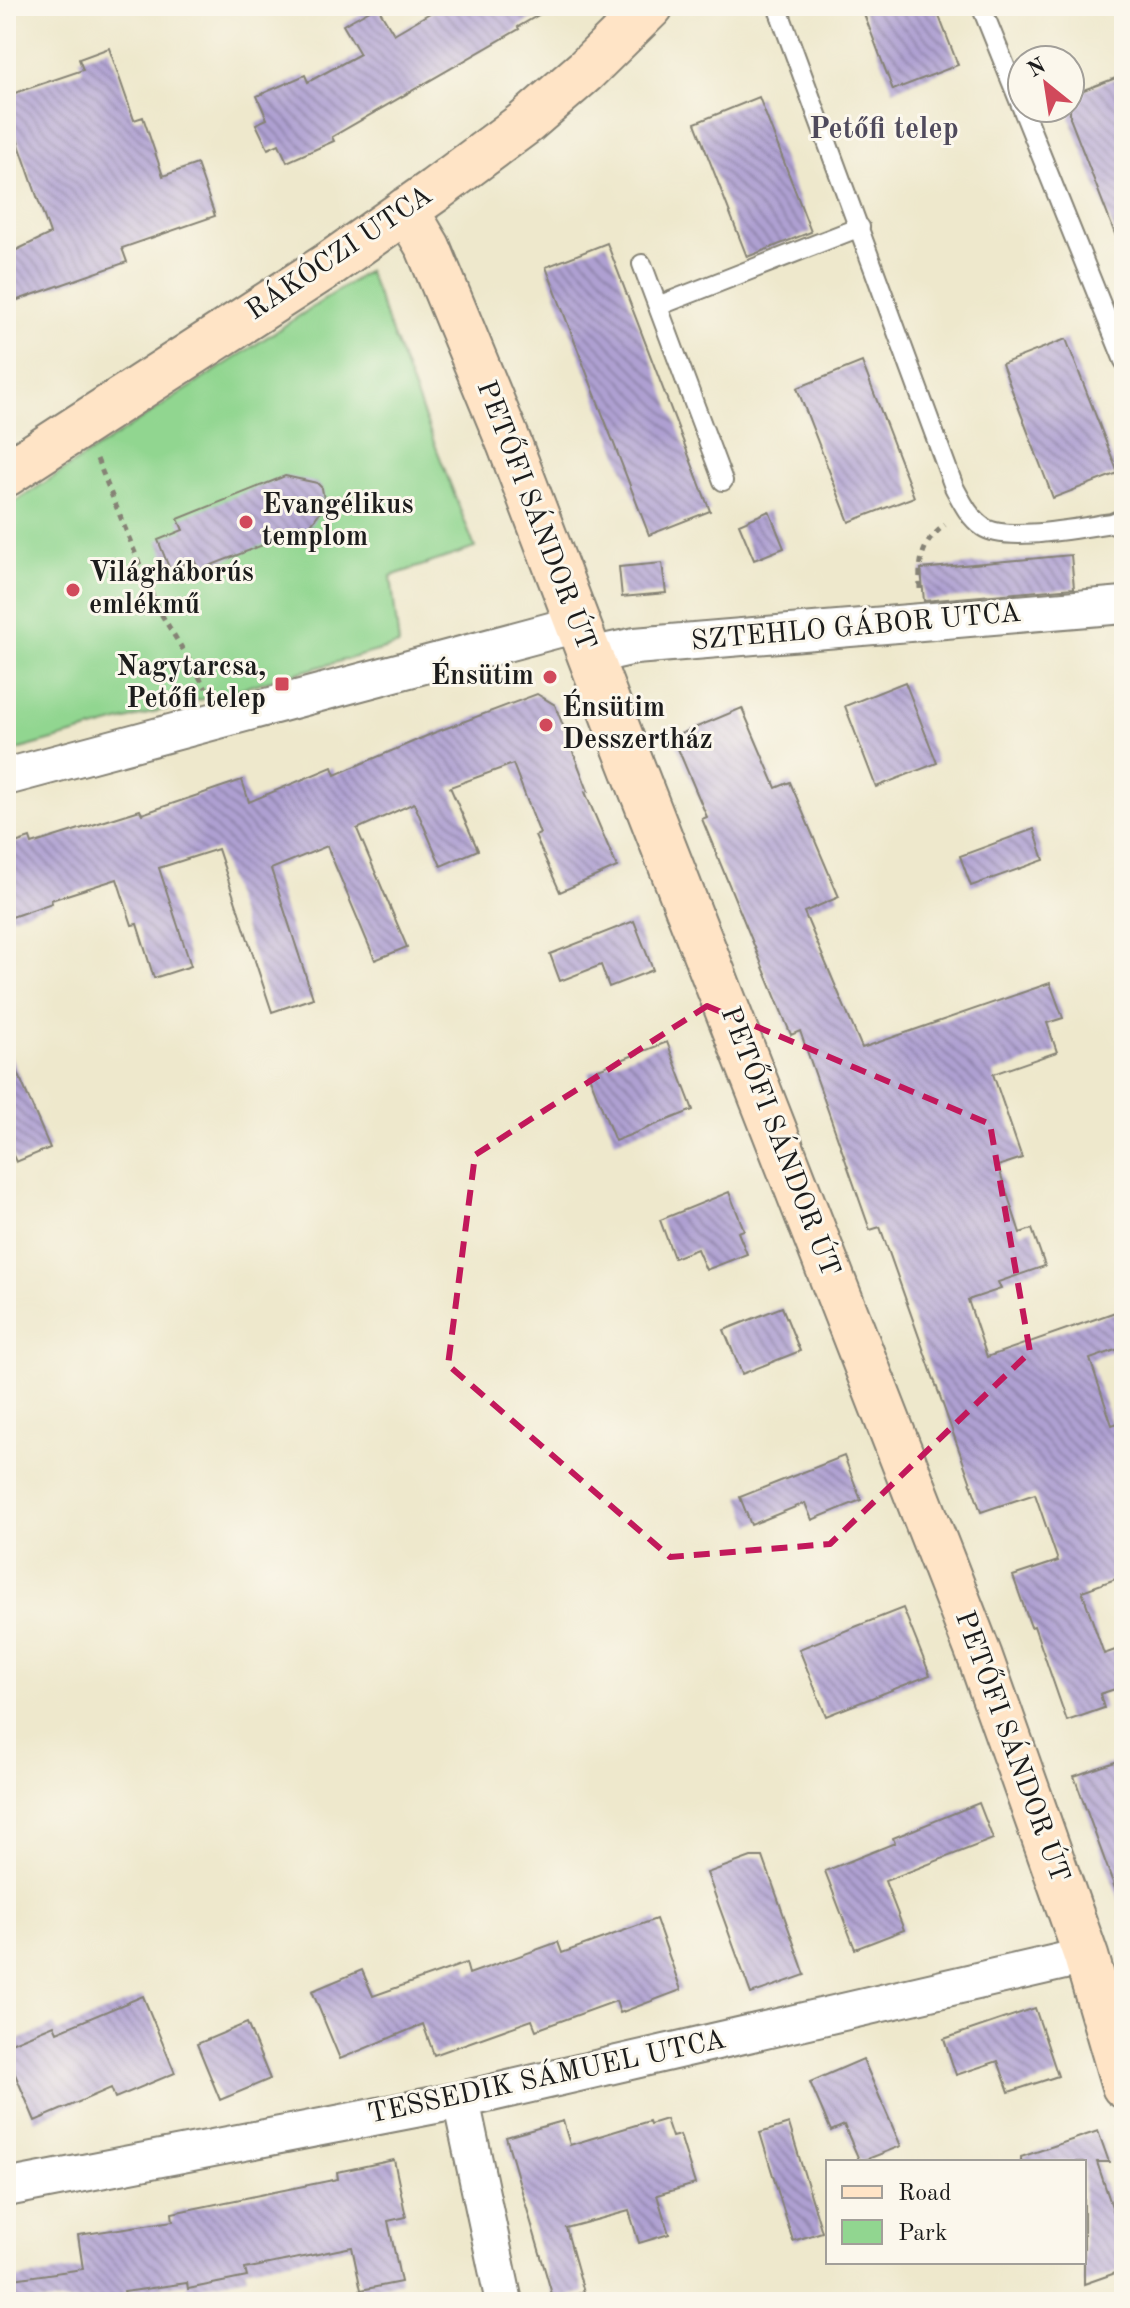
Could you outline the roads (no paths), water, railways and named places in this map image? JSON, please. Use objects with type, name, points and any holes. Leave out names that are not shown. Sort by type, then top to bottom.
[{"type":"main road","name":"RÁKÓCZI UTCA","points":[[6,474],[327,266],[406,210],[525,123],[585,71],[651,6]]},
{"type":"main road","name":"PETŐFI SÁNDOR ÚT","points":[[406,210],[428,247],[509,443],[975,1642],[1086,1956],[1124,2086]]},
{"type":"street","name":"SZTEHLO GÁBOR UTCA","points":[[583,640],[635,646],[1124,605]]},
{"type":"street","points":[[6,777],[226,719],[583,640]]},
{"type":"street","name":"TESSEDIK SÁMUEL UTCA","points":[[6,2188],[461,2100],[1086,1956]]},
{"type":"street","points":[[461,2100],[504,2302]]},
{"type":"lane","points":[[777,6],[954,487],[965,508],[983,527],[1008,535],[1112,523],[1124,518]]},
{"type":"lane","points":[[981,6],[1124,361]]},
{"type":"lane","points":[[658,306],[860,227]]},
{"type":"lane","points":[[642,264],[723,481]]},
{"type":"place","name":"Evangélikus templom","points":[[246,522]]},
{"type":"place","name":"Világháborús emlékmű","points":[[73,590]]},
{"type":"place","name":"Énsütim","points":[[550,677]]},
{"type":"place","name":"Nagytarcsa, Petőfi telep","points":[[282,684]]},
{"type":"place","name":"Énsütim Desszertház","points":[[546,725]]},
{"type":"district","name":"Petőfi telep","points":[[884,130]]}]
